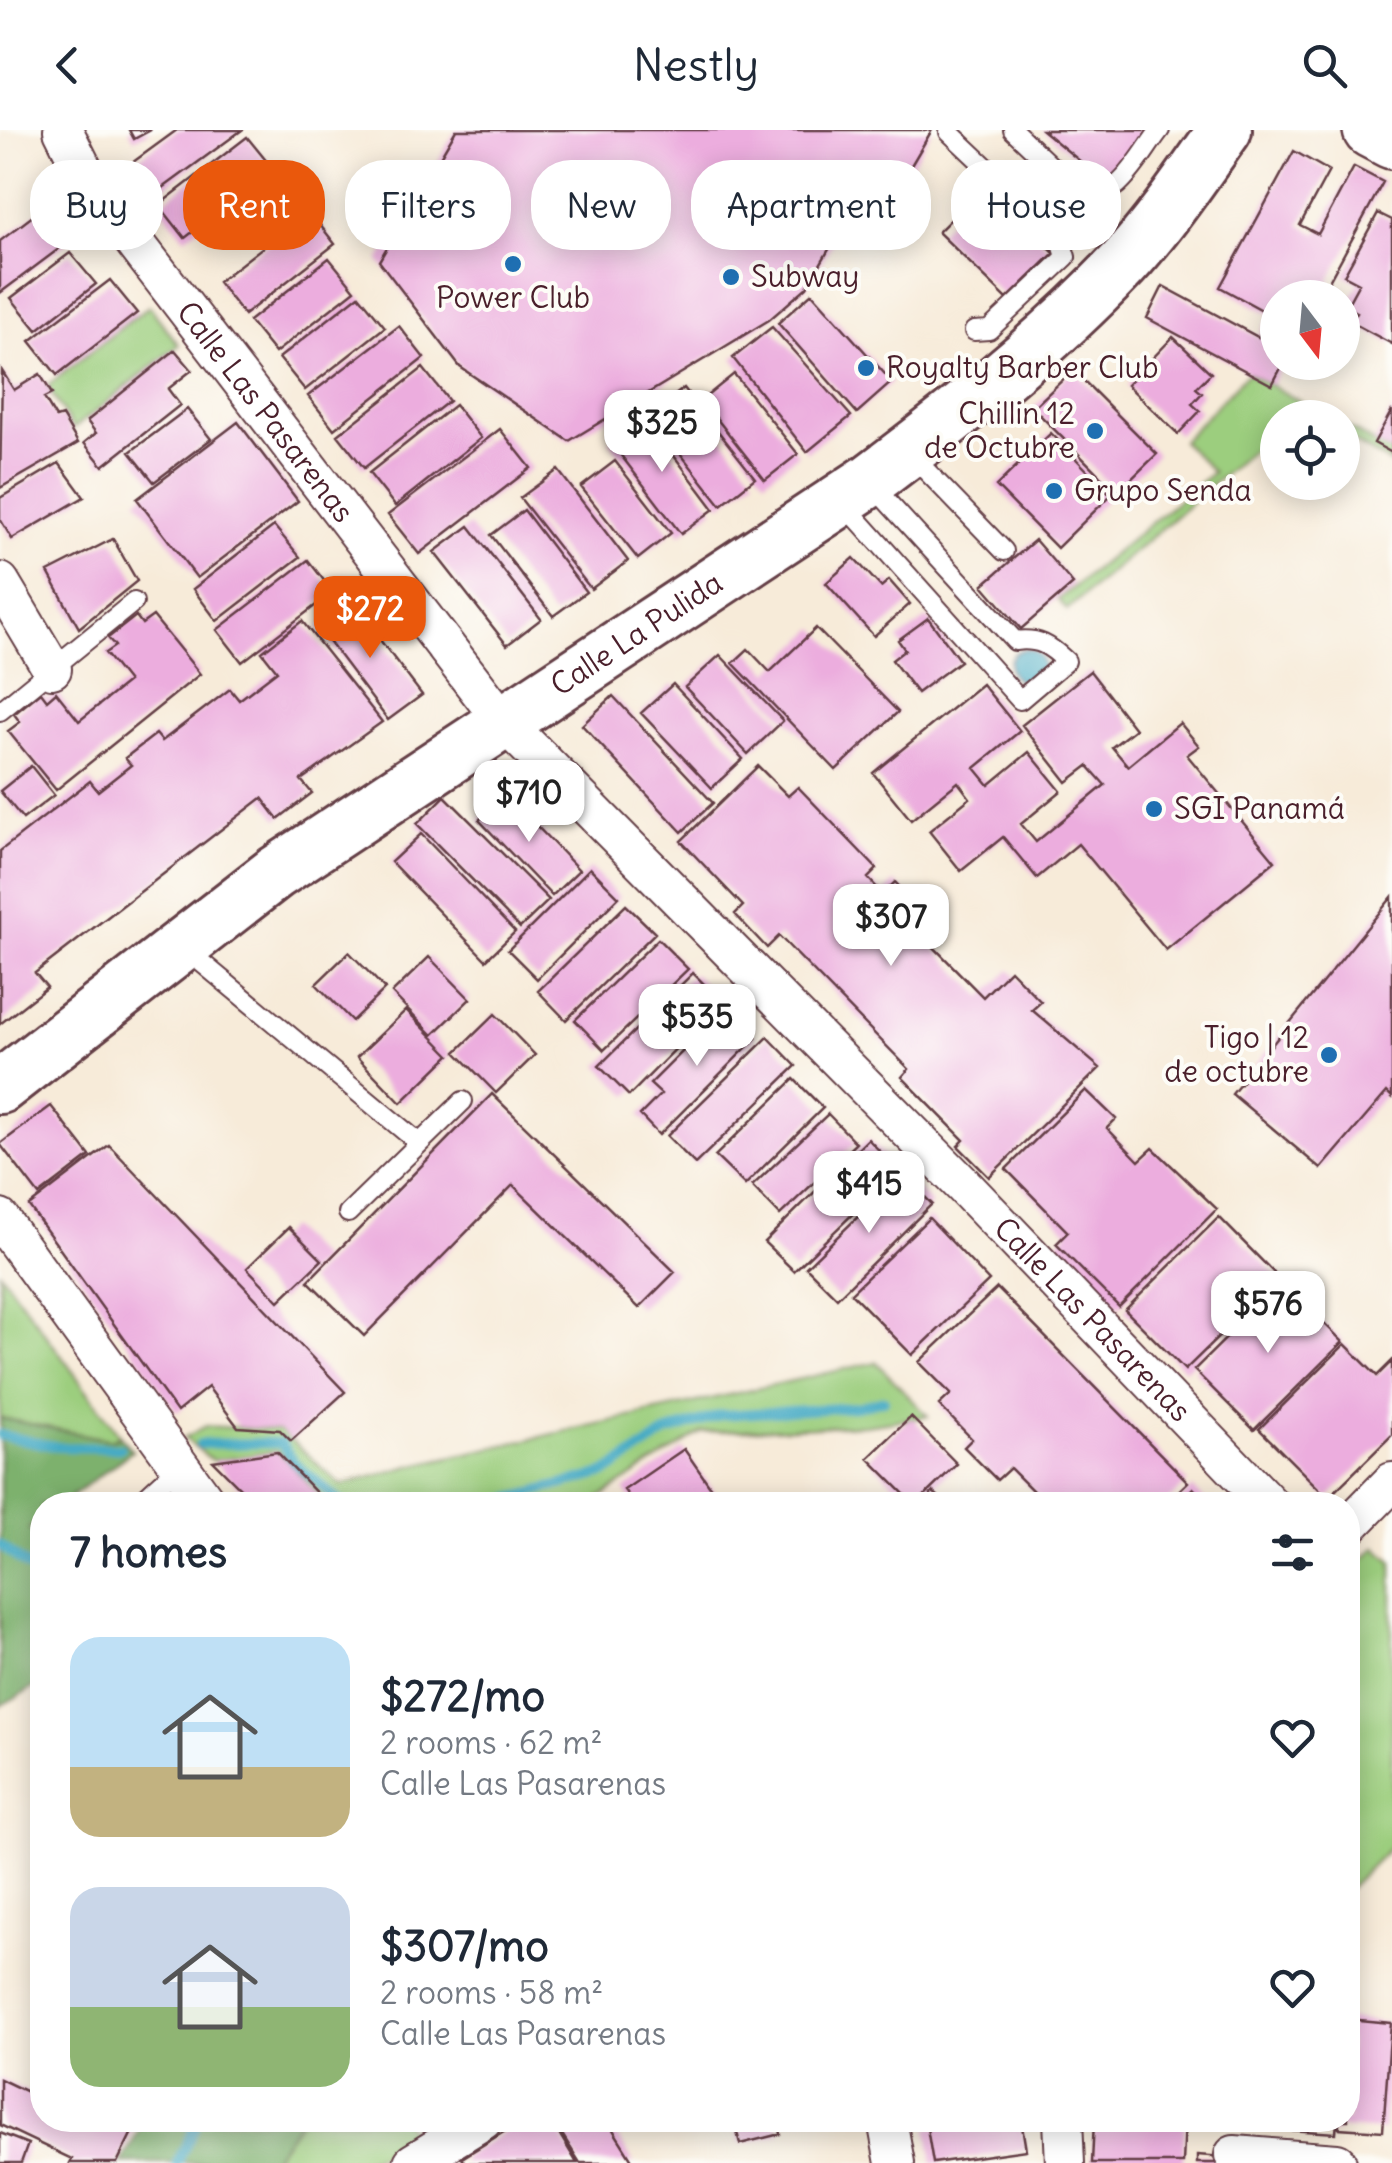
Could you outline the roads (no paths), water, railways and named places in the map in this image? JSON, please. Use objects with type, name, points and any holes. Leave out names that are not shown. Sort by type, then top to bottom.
[{"type":"main road","name":"Calle La Pulida","points":[[0,1087],[275,873],[872,477],[1052,334],[1126,261],[1225,130]]},
{"type":"main road","points":[[1371,130],[1392,142]]},
{"type":"street","name":"Calle Las Pasarenas","points":[[63,130],[90,184],[502,720],[964,1186],[1258,1492]]},
{"type":"street","points":[[0,582],[52,669]]},
{"type":"street","points":[[0,1219],[197,1492]]},
{"type":"street","points":[[1360,1514],[1392,1482]]},
{"type":"street","points":[[413,2163],[463,2132]]},
{"type":"street","points":[[889,2132],[895,2163]]},
{"type":"street","points":[[1064,2132],[1065,2163]]},
{"type":"street","points":[[1234,2155],[1338,2163]]},
{"type":"lane","points":[[1013,130],[1079,194],[1092,199],[1110,193],[1160,130]]},
{"type":"lane","points":[[948,132],[1060,237],[1066,257],[989,330],[974,330]]},
{"type":"lane","points":[[872,477],[1004,551]]},
{"type":"lane","points":[[872,477],[1015,641]]},
{"type":"lane","points":[[872,477],[992,669],[1020,700],[1066,661],[1049,644],[1032,639],[1015,641],[992,669]]},
{"type":"lane","points":[[0,712],[134,602]]},
{"type":"lane","points":[[180,944],[419,1143]]},
{"type":"lane","points":[[348,1212],[463,1101]]},
{"type":"lane","points":[[151,1492],[177,1468]]},
{"type":"water","points":[[1026,649],[1038,654],[1043,666],[1038,678],[1026,683],[1014,678],[1009,666],[1014,654]]},
{"type":"waterway","points":[[535,1492],[606,1473],[668,1432],[721,1415],[856,1407],[884,1400]]},
{"type":"waterway","points":[[0,1435],[59,1447],[120,1448]]},
{"type":"waterway","points":[[200,1444],[281,1443],[294,1462],[329,1492]]},
{"type":"waterway","points":[[0,1545],[30,1569]]},
{"type":"waterway","points":[[177,2163],[192,2132]]},
{"type":"place","name":"Power Club","points":[[513,264]]},
{"type":"place","name":"Subway","points":[[731,277]]},
{"type":"place","name":"Royalty Barber Club","points":[[866,368]]},
{"type":"place","name":"Chillin 12 de Octubre","points":[[1095,431]]},
{"type":"place","name":"Grupo Senda","points":[[1054,491]]},
{"type":"place","name":"SGI Panamá","points":[[1154,809]]},
{"type":"place","name":"Tigo | 12 de octubre","points":[[1329,1055]]}]
